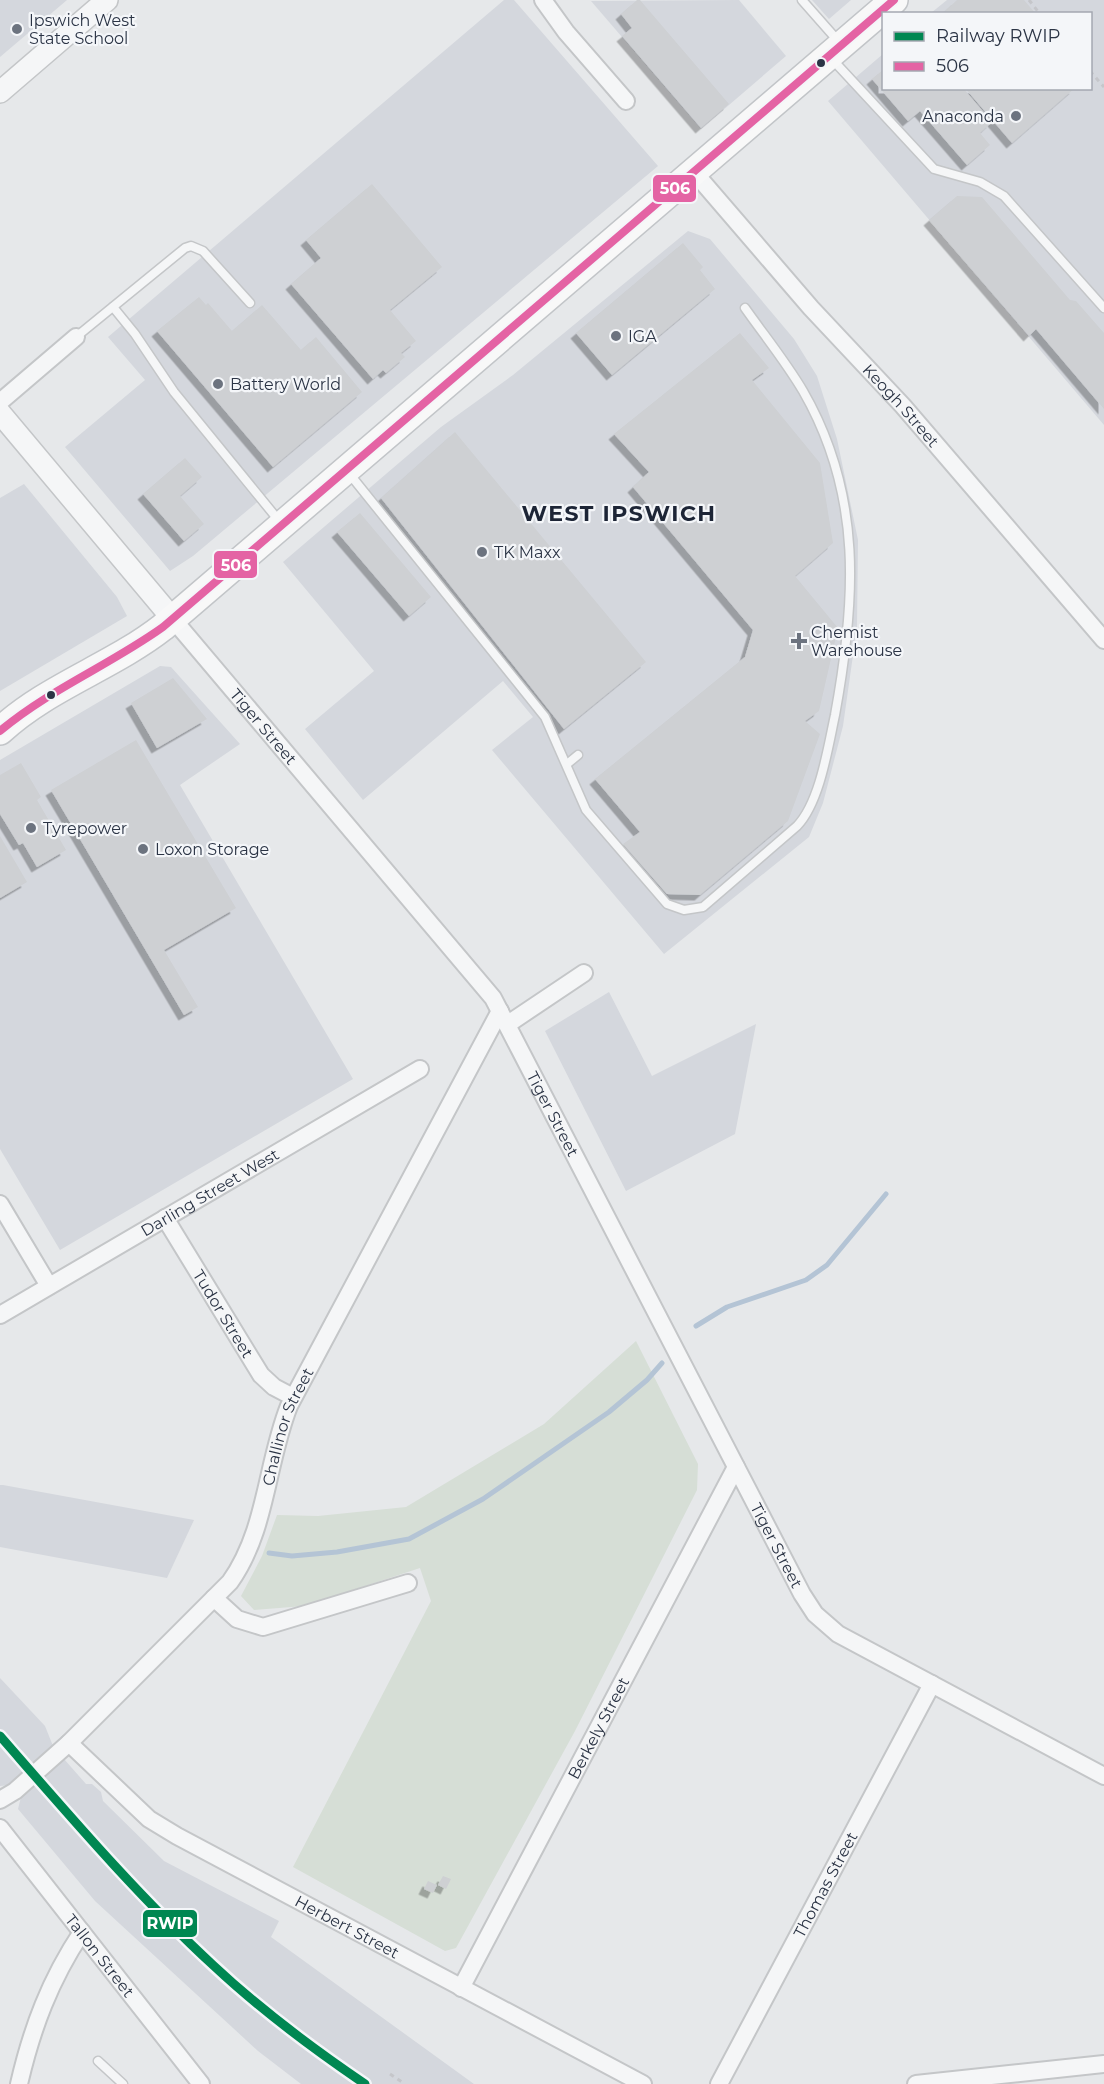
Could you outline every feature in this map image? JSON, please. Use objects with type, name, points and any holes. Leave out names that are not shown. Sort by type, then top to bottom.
[{"type":"main road","points":[[0,731],[11,712],[139,645],[347,471],[894,0]]},
{"type":"street","points":[[0,92],[107,0]]},
{"type":"street","points":[[543,0],[566,32],[626,101]]},
{"type":"street","name":"Keogh Street","points":[[694,172],[812,308],[903,406],[1104,640]]},
{"type":"street","points":[[0,402],[76,337]]},
{"type":"street","name":"Tiger Street","points":[[0,413],[478,978],[504,1018],[802,1594],[821,1620],[838,1634],[1104,1776]]},
{"type":"street","points":[[504,1018],[584,973]]},
{"type":"street","name":"Challinor Street","points":[[0,1800],[15,1791],[64,1748],[230,1582],[250,1549],[280,1431],[293,1398],[504,1018]]},
{"type":"street","name":"Darling Street West","points":[[0,1315],[420,1069]]},
{"type":"street","points":[[0,1204],[49,1286]]},
{"type":"street","name":"Tudor Street","points":[[165,1218],[261,1375],[274,1387],[293,1398]]},
{"type":"street","name":"Berkely Street","points":[[460,1988],[736,1467]]},
{"type":"street","points":[[214,1598],[237,1619],[263,1627],[408,1583]]},
{"type":"street","name":"Thomas Street","points":[[719,2084],[932,1684]]},
{"type":"street","name":"Herbert Street","points":[[64,1748],[140,1811],[177,1836],[643,2084]]},
{"type":"street","name":"Tallon Street","points":[[0,1828],[201,2084]]},
{"type":"street","points":[[19,2084],[46,1993],[56,1972],[82,1932]]},
{"type":"street","points":[[916,2084],[1104,2064]]},
{"type":"lane","points":[[802,0],[835,50],[933,169],[980,182],[1004,196],[1104,308]]},
{"type":"lane","points":[[76,337],[185,248],[191,246],[203,251],[250,303]]},
{"type":"lane","points":[[113,307],[135,334],[174,392],[282,525]]},
{"type":"lane","points":[[347,471],[545,717],[586,810],[659,897],[684,910],[703,907],[797,826],[807,813],[826,758],[846,655],[851,542],[835,462],[803,391],[745,308]]},
{"type":"lane","points":[[567,764],[578,755]]},
{"type":"lane","points":[[98,2061],[123,2084]]},
{"type":"path","points":[[1029,0],[1038,12]]},
{"type":"path","points":[[1092,73],[1104,87]]},
{"type":"path","points":[[390,2074],[405,2084]]},
{"type":"shaded area","name":"Ipswich West State School","points":[[0,0],[67,0],[0,57]]},
{"type":"shaded area","points":[[504,0],[514,0],[658,166],[193,556],[170,571],[65,447],[145,380],[108,337]]},
{"type":"shaded area","points":[[739,0],[786,56],[701,129],[591,1]]},
{"type":"shaded area","points":[[812,0],[851,0],[829,19]]},
{"type":"shaded area","points":[[947,0],[1104,0],[1104,425],[828,101],[882,55],[882,90],[1092,90],[1092,12],[932,12]]},
{"type":"shaded area","points":[[688,231],[710,239],[794,339],[817,376],[837,439],[858,540],[857,627],[843,726],[823,803],[809,837],[664,954],[492,750],[533,717],[503,681],[363,800],[305,729],[374,671],[283,562],[441,427],[513,375]]},
{"type":"shaded area","points":[[24,484],[117,597],[127,616],[0,691],[0,498]]},
{"type":"shaded area","points":[[160,666],[171,667],[240,744],[180,785],[353,1079],[60,1250],[0,1149],[0,760]]},
{"type":"shaded area","points":[[609,992],[652,1076],[756,1024],[735,1134],[626,1191],[545,1031]]},
{"type":"shaded area","points":[[636,1341],[698,1464],[697,1490],[575,1731],[456,1948],[445,1951],[293,1867],[431,1601],[420,1568],[304,1606],[254,1610],[241,1596],[262,1556],[277,1515],[318,1516],[406,1507],[544,1424]]},
{"type":"shaded area","points":[[0,1485],[194,1520],[167,1578],[0,1547]]},
{"type":"shaded area","points":[[0,1678],[45,1726],[53,1746],[10,1785],[0,1786]]},
{"type":"shaded area","points":[[64,1759],[86,1784],[92,1784],[101,1792],[103,1801],[164,1861],[279,1921],[271,1937],[474,2084],[301,2084],[258,2051],[95,1901],[18,1809],[21,1797]]},
{"type":"building","points":[[640,0],[729,104],[701,128],[622,36],[632,28],[621,14]]},
{"type":"building","points":[[957,0],[1024,0],[1034,12],[944,12]]},
{"type":"building","points":[[882,71],[882,90],[965,90],[992,122],[980,133],[990,145],[967,165],[920,111],[908,121],[872,79]]},
{"type":"building","name":"Anaconda","points":[[967,90],[1073,90],[1012,143]]},
{"type":"building","points":[[372,184],[442,267],[390,310],[416,341],[401,353],[405,357],[386,373],[383,370],[373,379],[291,284],[321,258],[306,240]]},
{"type":"building","points":[[957,196],[982,197],[1070,300],[1076,301],[1104,333],[1104,409],[1036,329],[1029,336],[929,220]]},
{"type":"building","points":[[683,243],[703,267],[700,270],[715,289],[612,375],[576,333]]},
{"type":"building","points":[[199,297],[206,305],[208,303],[232,331],[262,305],[301,350],[316,337],[362,392],[273,467],[157,331]]},
{"type":"building","points":[[740,333],[769,368],[752,380],[820,463],[833,543],[795,576],[838,628],[819,711],[805,721],[820,734],[788,821],[700,895],[667,894],[623,844],[640,832],[595,779],[745,657],[753,630],[633,487],[649,472],[614,434]]},
{"type":"building","points":[[455,432],[646,662],[564,729],[381,498]]},
{"type":"building","points":[[185,458],[202,477],[180,496],[204,524],[184,541],[143,494]]},
{"type":"building","points":[[360,513],[431,597],[409,616],[337,532]]},
{"type":"building","points":[[173,678],[207,719],[157,748],[131,703]]},
{"type":"building","name":"Loxon Storage","points":[[136,740],[236,908],[164,950],[198,1007],[184,1015],[51,790]]},
{"type":"building","name":"Tyrepower","points":[[21,763],[41,797],[37,800],[66,850],[37,867],[23,843],[19,845],[0,814],[0,775]]},
{"type":"building","points":[[0,836],[27,882],[0,898]]},
{"type":"building","points":[[443,1876],[451,1879],[446,1889],[438,1885]]},
{"type":"building","points":[[428,1881],[437,1885],[433,1893],[424,1889]]},
{"type":"waterway","points":[[696,1326],[727,1307],[806,1280],[827,1265],[886,1194]]},
{"type":"waterway","points":[[269,1553],[292,1556],[337,1552],[409,1539],[483,1499],[609,1412],[647,1380],[662,1363]]},
{"type":"rail line","name":"RWIP","points":[[0,1736],[104,1854],[186,1939],[268,2013],[365,2084]]},
{"type":"transit line","name":"506","points":[[0,731],[39,702],[163,627],[894,0]]},
{"type":"place","name":"Ipswich West State School","points":[[17,29]]},
{"type":"place","name":"Anaconda","points":[[1016,116]]},
{"type":"place","name":"IGA","points":[[616,336]]},
{"type":"place","name":"Battery World","points":[[218,384]]},
{"type":"place","name":"TK Maxx","points":[[482,552]]},
{"type":"place","name":"Chemist Warehouse","points":[[799,641]]},
{"type":"place","name":"Tyrepower","points":[[31,828]]},
{"type":"place","name":"Loxon Storage","points":[[143,849]]},
{"type":"district","name":"WEST IPSWICH","points":[[619,513]]}]
